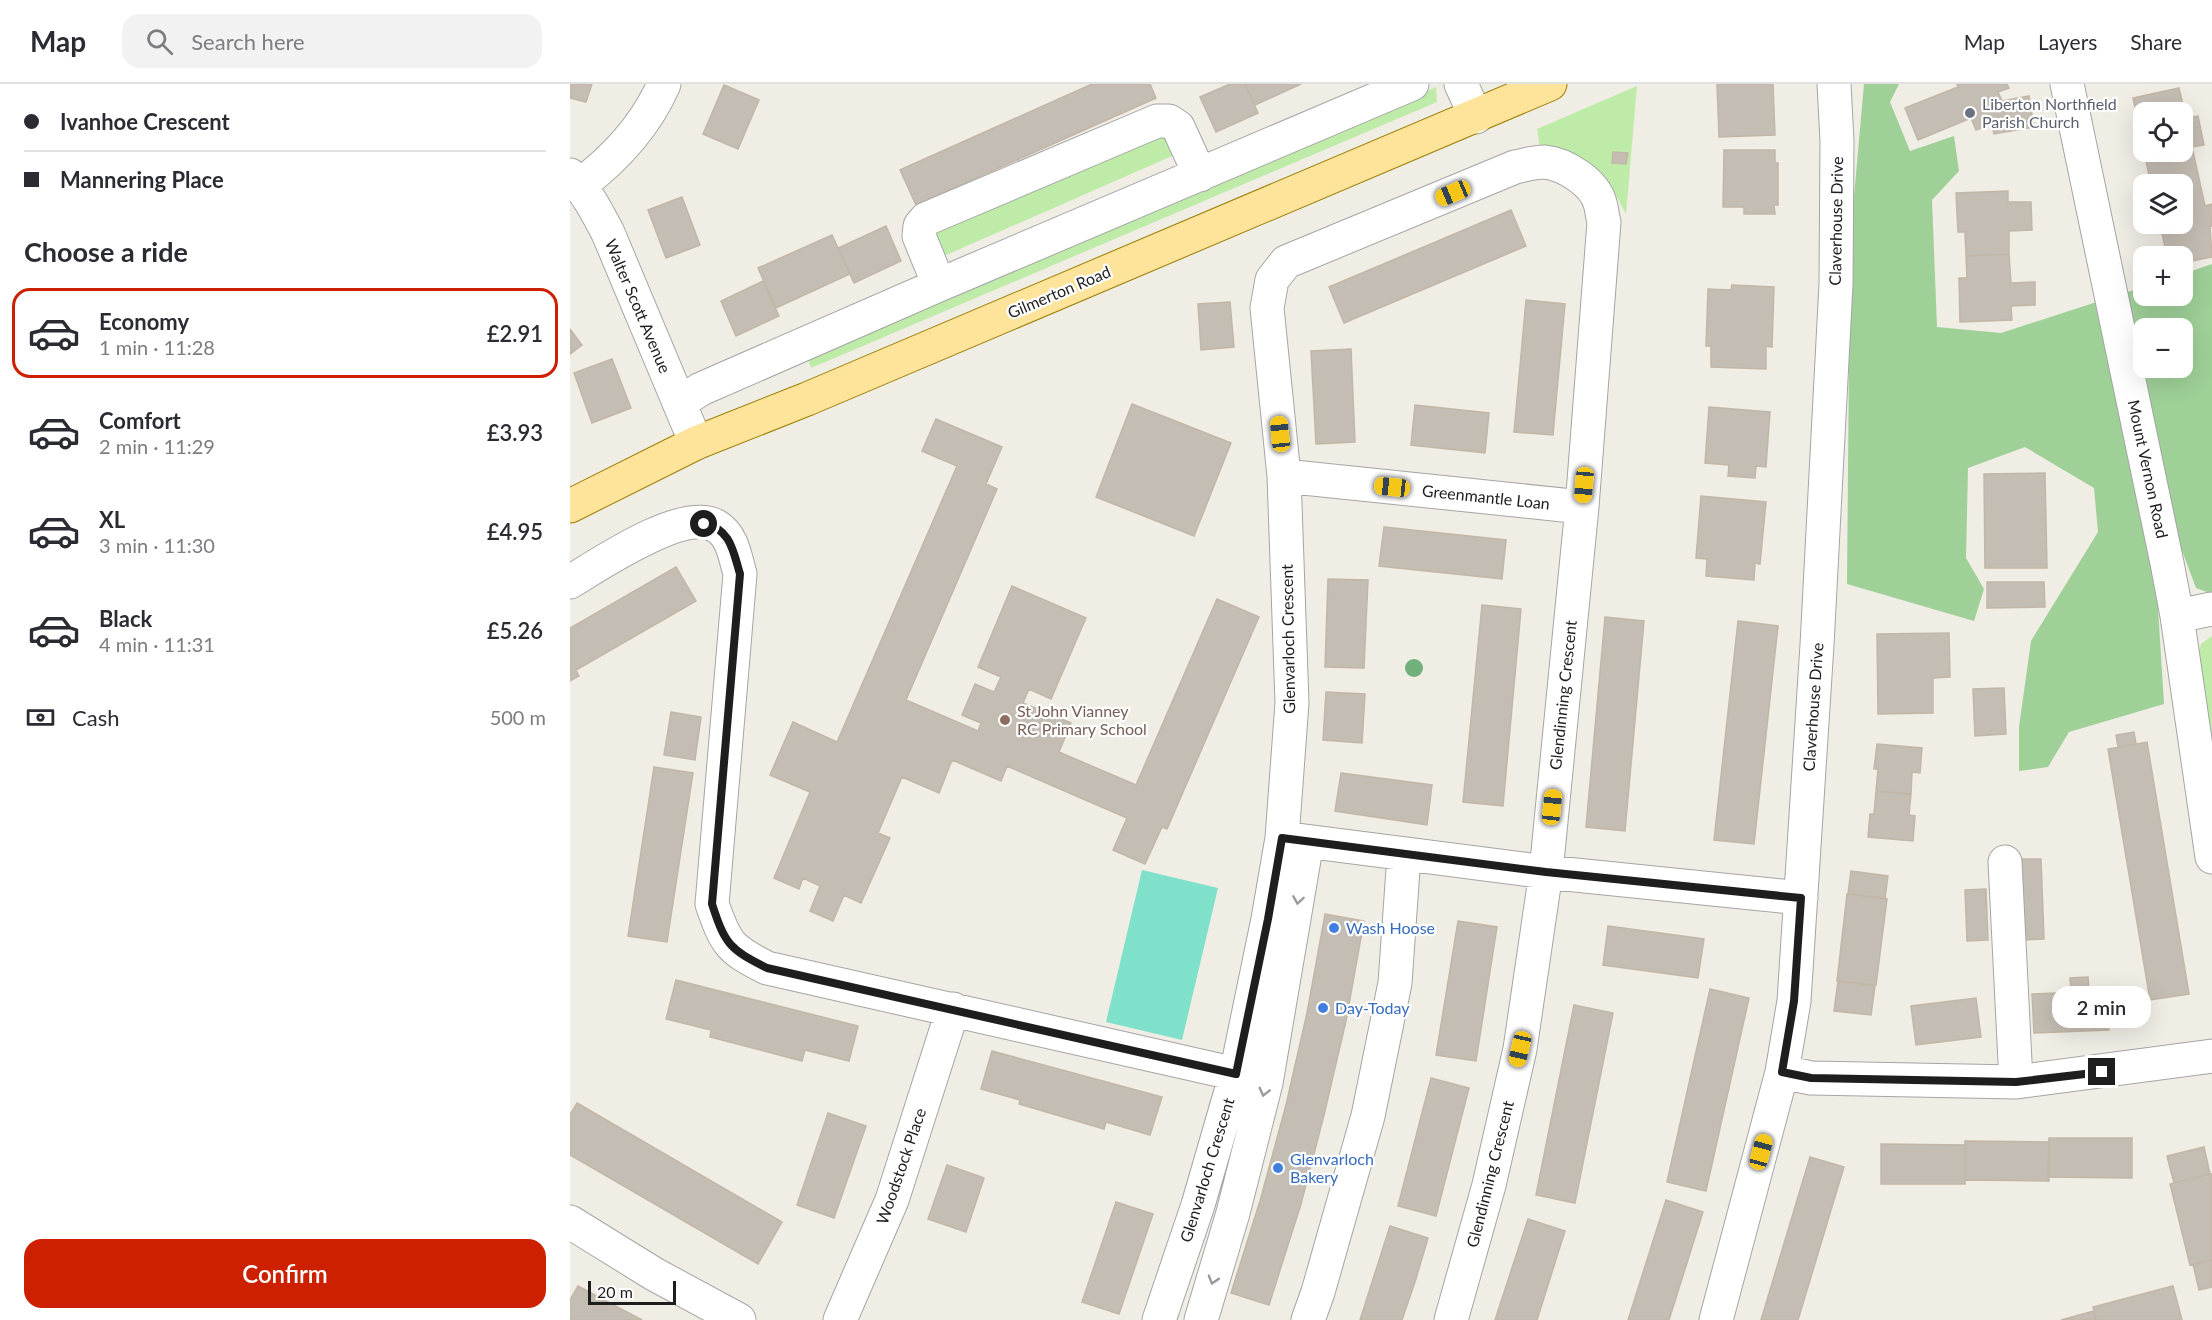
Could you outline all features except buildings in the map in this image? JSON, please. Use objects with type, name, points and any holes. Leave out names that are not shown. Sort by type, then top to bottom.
[{"type":"main road","name":"Gilmerton Road","points":[[570,506],[696,443],[818,394],[1550,84]]},
{"type":"street","points":[[575,180],[603,168],[631,138],[659,96],[664,84]]},
{"type":"street","points":[[679,403],[701,389],[939,285],[1412,84]]},
{"type":"street","points":[[1461,84],[1476,117]]},
{"type":"street","name":"Claverhouse Drive","points":[[1716,1320],[1782,1072],[1794,1001],[1817,645],[1836,284],[1837,141],[1834,84]]},
{"type":"street","name":"Mount Vernon Road","points":[[2067,84],[2177,616],[2212,857]]},
{"type":"street","points":[[939,285],[919,236],[920,226],[926,219],[1156,121],[1168,121],[1178,127],[1200,175]]},
{"type":"street","name":"Glenvarloch Crescent","points":[[1159,1320],[1198,1205],[1236,1074],[1268,919],[1295,840],[1284,476],[1267,308],[1272,280],[1286,262],[1515,167],[1545,162],[1578,176]]},
{"type":"street","name":"Glendinning Crescent","points":[[1451,1320],[1489,1185],[1520,1049],[1546,872],[1582,507],[1604,222],[1600,201],[1578,176]]},
{"type":"street","name":"Walter Scott Avenue","points":[[575,180],[594,206],[608,233],[696,443]]},
{"type":"street","name":"Greenmantle Loan","points":[[1284,476],[1582,507]]},
{"type":"street","points":[[570,582],[638,541],[692,521],[716,526],[731,541],[740,574],[712,904],[722,933],[738,954],[767,968],[1236,1074]]},
{"type":"street","points":[[2177,616],[2212,609]]},
{"type":"street","points":[[1201,1320],[1233,1213],[1266,1083],[1295,840],[1546,872],[1801,898]]},
{"type":"street","points":[[1308,1320],[1368,1116],[1395,983],[1404,855]]},
{"type":"street","points":[[2005,862],[2016,1082]]},
{"type":"street","name":"Woodstock Place","points":[[840,1320],[892,1200],[953,1009]]},
{"type":"street","points":[[1782,1072],[1811,1078],[2016,1082],[2212,1056]]},
{"type":"street","points":[[570,1222],[654,1274],[739,1320]]},
{"type":"green space","points":[[1864,84],[1899,84],[1890,102],[1910,151],[1954,136],[1959,171],[1932,200],[1937,327],[2001,333],[2133,290],[2133,306],[2193,306],[2193,271],[2212,264],[2212,594],[2196,588],[2183,553],[2155,560],[2164,704],[2069,732],[2048,767],[2019,771],[2019,727],[2031,641],[2098,532],[2094,488],[2025,447],[1968,468],[1966,558],[1984,589],[1974,621],[1847,584],[1850,241]]},
{"type":"green space","points":[[1637,86],[1626,214],[1611,186],[1600,174],[1540,148],[1537,129]]},
{"type":"green space","points":[[1436,87],[1437,102],[811,368],[807,357]]},
{"type":"green space","points":[[1156,129],[1172,134],[1179,153],[937,259],[930,238],[936,223]]},
{"type":"green space","points":[[2212,636],[2212,740],[2199,651],[2201,644]]},
{"type":"green space","points":[[1142,870],[1218,888],[1182,1040],[1106,1022]]},
{"type":"place","name":"Liberton Northfield Parish Church","points":[[1970,113]]},
{"type":"place","name":"St John Vianney RC Primary School","points":[[1005,720]]},
{"type":"place","name":"Wash Hoose","points":[[1334,928]]},
{"type":"place","name":"Day-Today","points":[[1323,1008]]},
{"type":"place","name":"Glenvarloch Bakery","points":[[1278,1168]]},
{"type":"route","points":[[704,524],[716,526],[731,541],[740,574],[712,904],[722,933],[738,954],[767,968],[1236,1074],[1282,838],[1546,872],[1801,898],[1794,1001],[1782,1072],[1811,1078],[2016,1082],[2102,1072]]}]
